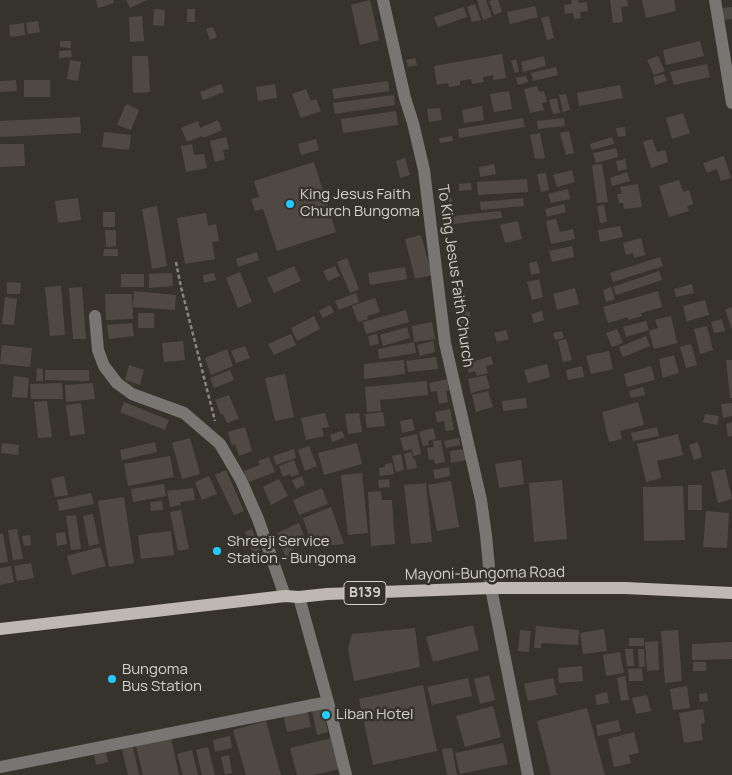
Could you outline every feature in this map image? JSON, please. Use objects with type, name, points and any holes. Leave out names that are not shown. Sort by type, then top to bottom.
[{"type":"main road","name":"Mayoni-Bungoma Road","points":[[0,628],[285,596],[299,597],[327,594],[491,588],[625,588],[732,593]]},
{"type":"street","name":"To King Jesus Faith Church","points":[[384,0],[404,98],[414,122],[424,170],[445,344],[481,500],[491,588],[528,775]]},
{"type":"street","points":[[715,0],[732,103]]},
{"type":"street","points":[[95,316],[98,350],[104,366],[117,383],[132,394],[184,413],[220,444],[242,480],[285,596]]},
{"type":"street","points":[[299,597],[346,775]]},
{"type":"street","points":[[0,767],[328,702]]},
{"type":"path","points":[[176,262],[220,444]]},
{"type":"building","points":[[96,0],[113,0],[114,3],[98,8]]},
{"type":"building","points":[[126,0],[147,0],[130,8]]},
{"type":"building","points":[[370,0],[379,40],[360,45],[351,5]]},
{"type":"building","points":[[477,0],[486,0],[492,17],[483,20]]},
{"type":"building","points":[[498,0],[502,12],[494,15],[489,1]]},
{"type":"building","points":[[571,0],[578,0],[579,3],[587,2],[588,11],[580,12],[581,18],[574,19],[573,13],[565,14],[564,5],[572,4]]},
{"type":"building","points":[[610,0],[627,0],[628,6],[621,7],[623,22],[613,23]]},
{"type":"building","points":[[642,0],[674,0],[676,11],[646,18]]},
{"type":"building","points":[[475,4],[481,20],[472,22],[467,7]]},
{"type":"building","points":[[535,6],[538,17],[510,24],[507,12]]},
{"type":"building","points":[[464,7],[467,17],[438,27],[434,17]]},
{"type":"building","points":[[732,7],[732,19],[724,20],[722,8]]},
{"type":"building","points":[[154,9],[165,10],[164,26],[153,25]]},
{"type":"building","points":[[187,9],[195,9],[195,22],[187,22]]},
{"type":"building","points":[[142,16],[144,41],[130,42],[129,17]]},
{"type":"building","points":[[549,16],[554,38],[547,40],[541,18]]},
{"type":"building","points":[[38,21],[40,32],[28,34],[26,23]]},
{"type":"building","points":[[24,23],[25,35],[10,37],[9,25]]},
{"type":"building","points":[[213,27],[217,37],[210,40],[206,29]]},
{"type":"building","points":[[60,41],[71,41],[71,48],[60,47]]},
{"type":"building","points":[[700,41],[704,56],[666,65],[663,50]]},
{"type":"building","points":[[71,50],[72,57],[59,58],[59,51]]},
{"type":"building","points":[[502,54],[506,78],[493,80],[493,75],[483,77],[484,82],[472,84],[471,79],[460,81],[460,85],[449,87],[448,83],[437,85],[434,66]]},
{"type":"building","points":[[132,56],[148,56],[150,92],[133,93]]},
{"type":"building","points":[[544,56],[546,66],[523,72],[521,62]]},
{"type":"building","points":[[658,56],[665,71],[654,75],[647,60]]},
{"type":"building","points":[[415,58],[417,65],[408,67],[406,60]]},
{"type":"building","points":[[516,59],[519,72],[515,73],[511,61]]},
{"type":"building","points":[[70,60],[81,62],[78,81],[67,79]]},
{"type":"building","points":[[707,64],[710,77],[674,85],[670,72]]},
{"type":"building","points":[[556,67],[558,75],[533,81],[531,73]]},
{"type":"building","points":[[664,74],[667,81],[655,85],[653,77]]},
{"type":"building","points":[[526,76],[528,82],[518,85],[516,78]]},
{"type":"building","points":[[16,80],[17,91],[0,92],[0,81]]},
{"type":"building","points":[[24,80],[50,80],[50,97],[24,97]]},
{"type":"building","points":[[388,81],[389,91],[334,99],[332,89]]},
{"type":"building","points":[[221,84],[224,92],[203,100],[200,92]]},
{"type":"building","points":[[275,84],[277,98],[258,101],[256,87]]},
{"type":"building","points":[[620,85],[623,98],[579,106],[577,93]]},
{"type":"building","points":[[537,86],[539,92],[544,91],[547,102],[542,103],[544,110],[530,113],[524,89]]},
{"type":"building","points":[[306,89],[311,101],[316,99],[321,111],[301,118],[292,94]]},
{"type":"building","points":[[509,91],[512,109],[494,112],[490,94]]},
{"type":"building","points":[[566,94],[570,110],[563,112],[559,95]]},
{"type":"building","points":[[394,95],[395,105],[335,114],[333,103]]},
{"type":"building","points":[[557,98],[560,113],[553,114],[549,100]]},
{"type":"building","points":[[126,104],[139,110],[131,130],[117,125]]},
{"type":"building","points":[[482,106],[484,120],[464,123],[462,110]]},
{"type":"building","points":[[440,108],[442,120],[429,122],[427,109]]},
{"type":"building","points":[[396,111],[398,125],[343,133],[341,119]]},
{"type":"building","points":[[683,113],[690,133],[672,139],[666,118]]},
{"type":"building","points":[[80,117],[81,133],[0,137],[0,121]]},
{"type":"building","points":[[523,118],[525,127],[459,138],[458,129]]},
{"type":"building","points":[[564,118],[565,126],[538,129],[537,121]]},
{"type":"building","points":[[218,120],[222,130],[187,142],[181,128],[198,121],[200,128]]},
{"type":"building","points":[[625,127],[626,136],[618,137],[616,128]]},
{"type":"building","points":[[569,131],[574,153],[566,155],[560,133]]},
{"type":"building","points":[[104,132],[131,135],[129,150],[102,147]]},
{"type":"building","points":[[540,133],[545,158],[535,159],[530,135]]},
{"type":"building","points":[[452,136],[453,141],[440,143],[439,138]]},
{"type":"building","points":[[226,137],[229,149],[223,150],[225,159],[215,162],[210,141]]},
{"type":"building","points":[[612,137],[614,144],[592,150],[590,144]]},
{"type":"building","points":[[316,139],[319,150],[301,155],[298,144]]},
{"type":"building","points":[[652,139],[657,152],[665,150],[668,162],[651,168],[643,142]]},
{"type":"building","points":[[0,144],[24,144],[25,166],[0,167]]},
{"type":"building","points":[[192,144],[194,155],[204,154],[207,168],[186,172],[181,146]]},
{"type":"building","points":[[616,148],[618,157],[596,163],[593,153]]},
{"type":"building","points":[[724,156],[731,178],[721,181],[717,169],[707,173],[703,163]]},
{"type":"building","points":[[405,158],[410,175],[400,178],[396,161]]},
{"type":"building","points":[[625,159],[627,169],[618,171],[616,161]]},
{"type":"building","name":"King Jesus Faith Church Bungoma","points":[[314,162],[336,232],[277,251],[263,209],[255,211],[251,199],[259,197],[254,181]]},
{"type":"building","points":[[494,164],[496,174],[480,177],[479,167]]},
{"type":"building","points":[[602,164],[608,202],[597,203],[592,165]]},
{"type":"building","points":[[572,170],[575,182],[557,187],[553,175]]},
{"type":"building","points":[[627,172],[630,181],[612,186],[610,178]]},
{"type":"building","points":[[546,173],[549,190],[541,192],[537,174]]},
{"type":"building","points":[[527,179],[528,192],[478,195],[477,182]]},
{"type":"building","points":[[679,180],[683,192],[689,190],[693,204],[687,206],[689,211],[669,217],[659,186]]},
{"type":"building","points":[[471,183],[472,190],[459,191],[459,184]]},
{"type":"building","points":[[638,184],[642,207],[624,209],[623,203],[619,203],[617,194],[622,194],[620,187]]},
{"type":"building","points":[[447,186],[453,203],[441,206],[436,189]]},
{"type":"building","points":[[568,189],[570,199],[551,203],[548,194]]},
{"type":"building","points":[[78,198],[81,220],[58,223],[55,201]]},
{"type":"building","points":[[523,198],[524,206],[481,210],[480,202]]},
{"type":"building","points":[[564,204],[566,212],[547,217],[545,209]]},
{"type":"building","points":[[604,205],[607,222],[600,223],[597,206]]},
{"type":"building","points":[[157,206],[167,266],[152,269],[142,209]]},
{"type":"building","points":[[501,211],[502,218],[445,225],[444,217]]},
{"type":"building","points":[[103,212],[115,212],[115,227],[103,227]]},
{"type":"building","points":[[206,213],[208,226],[216,224],[219,241],[212,242],[215,259],[185,264],[177,218]]},
{"type":"building","points":[[556,219],[560,232],[573,229],[575,239],[551,244],[546,221]]},
{"type":"building","points":[[518,221],[522,239],[505,243],[500,225]]},
{"type":"building","points":[[620,226],[623,237],[600,242],[598,230]]},
{"type":"building","points":[[105,230],[116,230],[116,246],[106,247]]},
{"type":"building","points":[[421,235],[432,275],[415,279],[405,239]]},
{"type":"building","points":[[641,238],[645,255],[634,258],[633,253],[626,255],[623,243]]},
{"type":"building","points":[[572,246],[574,257],[552,262],[549,251]]},
{"type":"building","points":[[104,249],[118,249],[118,256],[103,256]]},
{"type":"building","points":[[257,252],[259,260],[238,267],[236,259]]},
{"type":"building","points":[[660,257],[663,266],[613,282],[610,273]]},
{"type":"building","points":[[347,258],[359,289],[350,293],[337,262]]},
{"type":"building","points":[[537,261],[540,273],[531,275],[529,263]]},
{"type":"building","points":[[294,266],[301,281],[274,293],[267,278]]},
{"type":"building","points":[[335,266],[340,276],[328,281],[323,271]]},
{"type":"building","points":[[405,267],[407,279],[370,285],[368,273]]},
{"type":"building","points":[[659,271],[662,280],[616,295],[613,287]]},
{"type":"building","points":[[240,272],[252,302],[238,308],[226,278]]},
{"type":"building","points":[[172,273],[173,286],[149,288],[149,274]]},
{"type":"building","points":[[214,273],[216,280],[204,283],[203,275]]},
{"type":"building","points":[[121,274],[144,274],[144,287],[121,287]]},
{"type":"building","points":[[539,279],[543,297],[532,300],[527,282]]},
{"type":"building","points":[[7,282],[21,283],[20,294],[7,294]]},
{"type":"building","points":[[692,284],[694,293],[676,297],[674,289]]},
{"type":"building","points":[[61,286],[65,335],[50,336],[45,287]]},
{"type":"building","points":[[82,287],[86,339],[73,339],[69,288]]},
{"type":"building","points":[[611,287],[615,299],[606,302],[603,290]]},
{"type":"building","points":[[575,288],[579,304],[557,310],[553,294]]},
{"type":"building","points":[[134,291],[176,295],[175,310],[133,307]]},
{"type":"building","points":[[658,291],[662,307],[641,313],[642,316],[628,320],[628,317],[608,323],[603,307]]},
{"type":"building","points":[[356,293],[359,302],[339,310],[335,301]]},
{"type":"building","points":[[105,294],[132,294],[133,319],[106,320]]},
{"type":"building","points":[[5,297],[17,299],[14,325],[2,324]]},
{"type":"building","points":[[375,298],[380,312],[367,316],[368,319],[358,322],[352,306]]},
{"type":"building","points":[[705,300],[709,315],[687,321],[683,306]]},
{"type":"building","points":[[330,305],[334,312],[323,318],[319,311]]},
{"type":"building","points":[[732,307],[732,330],[725,309]]},
{"type":"building","points":[[406,310],[409,322],[366,334],[363,322]]},
{"type":"building","points":[[457,311],[470,312],[469,330],[457,329]]},
{"type":"building","points":[[542,311],[544,320],[534,323],[531,314]]},
{"type":"building","points":[[138,313],[154,313],[154,328],[138,328]]},
{"type":"building","points":[[314,316],[320,329],[297,341],[291,328]]},
{"type":"building","points":[[671,316],[677,343],[654,349],[649,331],[658,328],[655,320]]},
{"type":"building","points":[[722,319],[725,331],[714,333],[711,322]]},
{"type":"building","points":[[646,321],[649,330],[626,337],[623,327]]},
{"type":"building","points":[[432,322],[435,339],[414,342],[412,326]]},
{"type":"building","points":[[132,323],[134,336],[109,339],[107,325]]},
{"type":"building","points":[[707,326],[713,350],[700,354],[694,329]]},
{"type":"building","points":[[407,327],[410,338],[383,346],[380,335]]},
{"type":"building","points":[[617,329],[623,343],[612,347],[606,333]]},
{"type":"building","points":[[506,330],[509,339],[497,342],[494,333]]},
{"type":"building","points":[[562,331],[564,338],[555,340],[553,333]]},
{"type":"building","points":[[291,334],[296,345],[274,355],[268,344]]},
{"type":"building","points":[[377,334],[379,344],[370,346],[368,336]]},
{"type":"building","points":[[646,336],[650,346],[623,357],[619,347]]},
{"type":"building","points":[[566,339],[572,360],[563,362],[558,341]]},
{"type":"building","points":[[183,341],[185,360],[164,362],[162,343]]},
{"type":"building","points":[[433,341],[435,352],[420,356],[417,345]]},
{"type":"building","points":[[414,342],[416,353],[379,359],[378,349]]},
{"type":"building","points":[[691,344],[697,365],[686,368],[680,347]]},
{"type":"building","points":[[2,345],[32,348],[30,367],[0,364]]},
{"type":"building","points":[[245,346],[250,358],[236,363],[231,351]]},
{"type":"building","points":[[227,349],[233,366],[211,375],[205,358]]},
{"type":"building","points":[[609,351],[613,369],[591,374],[586,356]]},
{"type":"building","points":[[674,355],[679,373],[663,378],[659,359]]},
{"type":"building","points":[[491,356],[493,364],[486,366],[488,373],[477,376],[475,371],[469,373],[466,364]]},
{"type":"building","points":[[436,357],[438,369],[408,372],[406,361]]},
{"type":"building","points":[[404,360],[405,374],[364,379],[364,364]]},
{"type":"building","points":[[726,360],[732,360],[732,398],[730,398]]},
{"type":"building","points":[[547,364],[550,377],[528,383],[524,370]]},
{"type":"building","points":[[129,365],[144,370],[140,385],[125,380]]},
{"type":"building","points":[[582,366],[584,377],[568,380],[566,370]]},
{"type":"building","points":[[651,366],[655,380],[627,387],[624,374]]},
{"type":"building","points":[[37,368],[43,369],[43,381],[36,381]]},
{"type":"building","points":[[45,370],[89,370],[89,381],[45,380]]},
{"type":"building","points":[[230,370],[234,380],[214,388],[210,378]]},
{"type":"building","points":[[285,374],[294,417],[275,421],[265,378]]},
{"type":"building","points":[[486,375],[490,388],[471,393],[468,379]]},
{"type":"building","points":[[14,376],[29,378],[27,398],[12,397]]},
{"type":"building","points":[[447,379],[449,391],[446,391],[448,402],[439,404],[437,391],[431,392],[429,383]]},
{"type":"building","points":[[427,381],[428,395],[380,400],[381,411],[367,412],[365,387]]},
{"type":"building","points":[[62,383],[63,399],[31,399],[30,384]]},
{"type":"building","points":[[93,383],[95,399],[66,402],[65,385]]},
{"type":"building","points":[[643,387],[645,395],[631,398],[629,391]]},
{"type":"building","points":[[488,391],[493,407],[476,412],[472,395]]},
{"type":"building","points":[[229,395],[239,419],[227,423],[223,414],[221,415],[215,400]]},
{"type":"building","points":[[526,398],[527,408],[503,411],[502,401]]},
{"type":"building","points":[[47,401],[52,437],[38,438],[34,402]]},
{"type":"building","points":[[124,402],[169,420],[165,430],[120,412]]},
{"type":"building","points":[[638,402],[644,425],[620,431],[622,439],[609,442],[602,412]]},
{"type":"building","points":[[81,403],[85,434],[70,436],[66,405]]},
{"type":"building","points":[[732,403],[732,416],[723,418],[721,404]]},
{"type":"building","points":[[450,409],[454,430],[446,431],[444,421],[437,422],[435,412]]},
{"type":"building","points":[[383,412],[385,426],[367,428],[365,414]]},
{"type":"building","points":[[325,413],[329,427],[322,428],[324,436],[306,440],[301,418]]},
{"type":"building","points":[[359,413],[362,432],[348,434],[345,414]]},
{"type":"building","points":[[705,414],[719,416],[717,425],[703,422]]},
{"type":"building","points":[[412,419],[415,430],[402,433],[400,421]]},
{"type":"building","points":[[732,422],[732,436],[728,437],[726,424]]},
{"type":"building","points":[[245,427],[252,451],[239,456],[235,444],[232,445],[228,432]]},
{"type":"building","points":[[657,427],[659,436],[633,441],[631,433]]},
{"type":"building","points":[[433,428],[436,439],[428,441],[429,445],[423,446],[419,432]]},
{"type":"building","points":[[342,431],[345,437],[332,442],[330,435]]},
{"type":"building","points":[[417,434],[421,454],[413,456],[412,449],[404,451],[400,438]]},
{"type":"building","points":[[678,434],[683,455],[657,461],[661,478],[646,482],[637,444]]},
{"type":"building","points":[[190,438],[200,474],[182,479],[172,443]]},
{"type":"building","points":[[459,438],[460,445],[446,448],[444,441]]},
{"type":"building","points":[[441,440],[445,462],[435,464],[434,459],[429,460],[427,448],[434,447],[433,441]]},
{"type":"building","points":[[155,442],[157,452],[122,460],[120,450]]},
{"type":"building","points":[[698,442],[702,457],[694,460],[689,445]]},
{"type":"building","points":[[2,443],[19,445],[18,455],[1,453]]},
{"type":"building","points":[[357,443],[362,464],[324,475],[318,453]]},
{"type":"building","points":[[309,446],[317,466],[305,471],[298,450]]},
{"type":"building","points":[[294,449],[296,458],[276,465],[273,456]]},
{"type":"building","points":[[465,449],[467,460],[451,463],[450,451]]},
{"type":"building","points":[[411,452],[417,468],[407,470],[404,454]]},
{"type":"building","points":[[401,454],[404,470],[396,472],[392,456]]},
{"type":"building","points":[[170,456],[174,477],[128,486],[124,464]]},
{"type":"building","points":[[269,457],[275,472],[249,482],[244,471],[260,465],[258,461]]},
{"type":"building","points":[[294,460],[299,474],[291,477],[290,474],[283,477],[279,466]]},
{"type":"building","points":[[521,460],[524,484],[499,488],[495,464]]},
{"type":"building","points":[[392,463],[394,474],[380,476],[379,468],[385,467],[385,464]]},
{"type":"building","points":[[449,467],[450,476],[435,479],[433,470]]},
{"type":"building","points":[[725,469],[732,499],[718,503],[711,472]]},
{"type":"building","points":[[226,470],[244,511],[234,515],[215,475]]},
{"type":"building","points":[[362,473],[368,533],[348,535],[341,475]]},
{"type":"building","points":[[64,476],[68,495],[55,497],[51,479]]},
{"type":"building","points":[[209,476],[217,494],[202,500],[195,482]]},
{"type":"building","points":[[302,476],[305,485],[296,489],[292,480]]},
{"type":"building","points":[[279,479],[288,496],[271,505],[263,487]]},
{"type":"building","points":[[389,479],[390,487],[379,488],[378,480]]},
{"type":"building","points":[[562,480],[567,539],[534,542],[529,483]]},
{"type":"building","points":[[451,481],[459,527],[437,531],[428,485]]},
{"type":"building","points":[[426,483],[432,542],[411,544],[404,485]]},
{"type":"building","points":[[164,484],[166,496],[133,502],[131,489]]},
{"type":"building","points":[[688,485],[702,485],[702,510],[688,510]]},
{"type":"building","points":[[683,486],[685,540],[644,541],[643,487]]},
{"type":"building","points":[[193,488],[195,500],[180,502],[181,505],[170,507],[167,491]]},
{"type":"building","points":[[322,488],[328,504],[299,515],[293,500]]},
{"type":"building","points":[[381,491],[382,500],[392,500],[395,544],[371,546],[368,492]]},
{"type":"building","points":[[91,493],[94,504],[59,511],[57,500]]},
{"type":"building","points":[[124,497],[134,563],[109,567],[98,501]]},
{"type":"building","points":[[162,501],[163,510],[151,511],[150,502]]},
{"type":"building","points":[[331,507],[344,544],[313,547],[303,518]]},
{"type":"building","points":[[181,510],[189,549],[178,551],[170,512]]},
{"type":"building","points":[[706,511],[729,513],[727,548],[703,547]]},
{"type":"building","points":[[93,514],[99,544],[89,546],[83,516]]},
{"type":"building","points":[[76,515],[81,549],[71,550],[66,516]]},
{"type":"building","points":[[299,523],[304,536],[283,545],[277,533]]},
{"type":"building","points":[[17,529],[23,559],[13,560],[8,530]]},
{"type":"building","points":[[252,529],[264,562],[257,565],[245,532]]},
{"type":"building","points":[[171,531],[174,555],[141,559],[138,535]]},
{"type":"building","points":[[65,532],[67,544],[57,546],[56,533]]},
{"type":"building","points":[[3,533],[8,562],[0,563],[0,534]]},
{"type":"building","points":[[30,535],[31,545],[24,546],[22,536]]},
{"type":"building","points":[[291,544],[296,557],[287,561],[282,548]]},
{"type":"building","points":[[100,547],[106,566],[72,575],[67,556]]},
{"type":"building","points":[[31,563],[34,578],[17,581],[14,566]]},
{"type":"building","points":[[11,566],[14,582],[0,585],[0,568]]},
{"type":"building","points":[[473,625],[479,650],[433,662],[426,637]]},
{"type":"building","points":[[536,626],[579,630],[578,645],[541,643],[541,648],[534,648]]},
{"type":"building","points":[[415,628],[420,667],[354,681],[348,649],[352,634]]},
{"type":"building","points":[[604,629],[607,651],[583,654],[580,633]]},
{"type":"building","points":[[520,630],[531,631],[529,652],[518,651]]},
{"type":"building","points":[[678,630],[682,681],[665,683],[661,631]]},
{"type":"building","points":[[629,638],[644,638],[644,646],[629,646]]},
{"type":"building","points":[[658,641],[659,670],[647,671],[645,642]]},
{"type":"building","points":[[732,642],[732,659],[692,660],[692,644]]},
{"type":"building","points":[[625,649],[633,649],[634,666],[627,666]]},
{"type":"building","points":[[638,649],[644,649],[645,667],[639,667]]},
{"type":"building","points":[[620,652],[624,673],[606,676],[603,655]]},
{"type":"building","points":[[693,662],[706,662],[706,671],[693,671]]},
{"type":"building","points":[[582,666],[583,681],[559,683],[558,668]]},
{"type":"building","points":[[642,668],[643,681],[629,681],[628,669]]},
{"type":"building","points":[[489,675],[495,700],[480,704],[474,679]]},
{"type":"building","points":[[625,676],[629,700],[621,701],[617,678]]},
{"type":"building","points":[[468,678],[472,696],[432,705],[427,687]]},
{"type":"building","points":[[553,678],[557,695],[528,701],[524,684]]},
{"type":"building","points":[[423,685],[437,751],[373,765],[359,699]]},
{"type":"building","points":[[687,686],[690,708],[673,710],[670,689]]},
{"type":"building","points":[[607,692],[609,703],[597,705],[595,695]]},
{"type":"building","points":[[707,693],[708,701],[700,702],[699,694]]},
{"type":"building","points":[[647,695],[651,711],[636,714],[632,698]]},
{"type":"building","points":[[493,706],[501,737],[465,747],[456,716]]},
{"type":"building","points":[[323,708],[328,732],[317,735],[312,711]]},
{"type":"building","points":[[587,708],[605,775],[551,775],[537,721]]},
{"type":"building","points":[[307,709],[311,727],[287,732],[283,714]]},
{"type":"building","points":[[703,709],[705,723],[701,724],[703,740],[684,743],[679,713]]},
{"type":"building","points":[[618,720],[621,731],[598,736],[596,725]]},
{"type":"building","points":[[266,721],[281,775],[246,775],[233,730]]},
{"type":"building","points":[[634,732],[639,753],[629,755],[631,763],[614,767],[608,739]]},
{"type":"building","points":[[230,736],[232,748],[215,752],[213,740]]},
{"type":"building","points":[[171,738],[179,775],[143,775],[136,746]]},
{"type":"building","points":[[332,738],[340,769],[314,775],[297,775],[290,748]]},
{"type":"building","points":[[503,743],[508,764],[460,774],[455,753]]},
{"type":"building","points":[[133,747],[139,775],[128,775],[122,749]]},
{"type":"building","points":[[208,747],[215,775],[202,775],[196,750]]},
{"type":"building","points":[[452,748],[457,775],[447,775],[442,749]]},
{"type":"building","points":[[192,750],[198,775],[183,775],[177,754]]},
{"type":"building","points":[[106,752],[108,762],[96,765],[94,755]]},
{"type":"building","points":[[229,755],[232,773],[225,775],[221,757]]},
{"type":"place","name":"King Jesus Faith Church Bungoma","points":[[290,204]]},
{"type":"place","name":"Shreeji Service Station - Bungoma","points":[[217,551]]},
{"type":"place","name":"Bungoma Bus Station","points":[[112,679]]},
{"type":"place","name":"Liban Hotel","points":[[326,715]]}]
